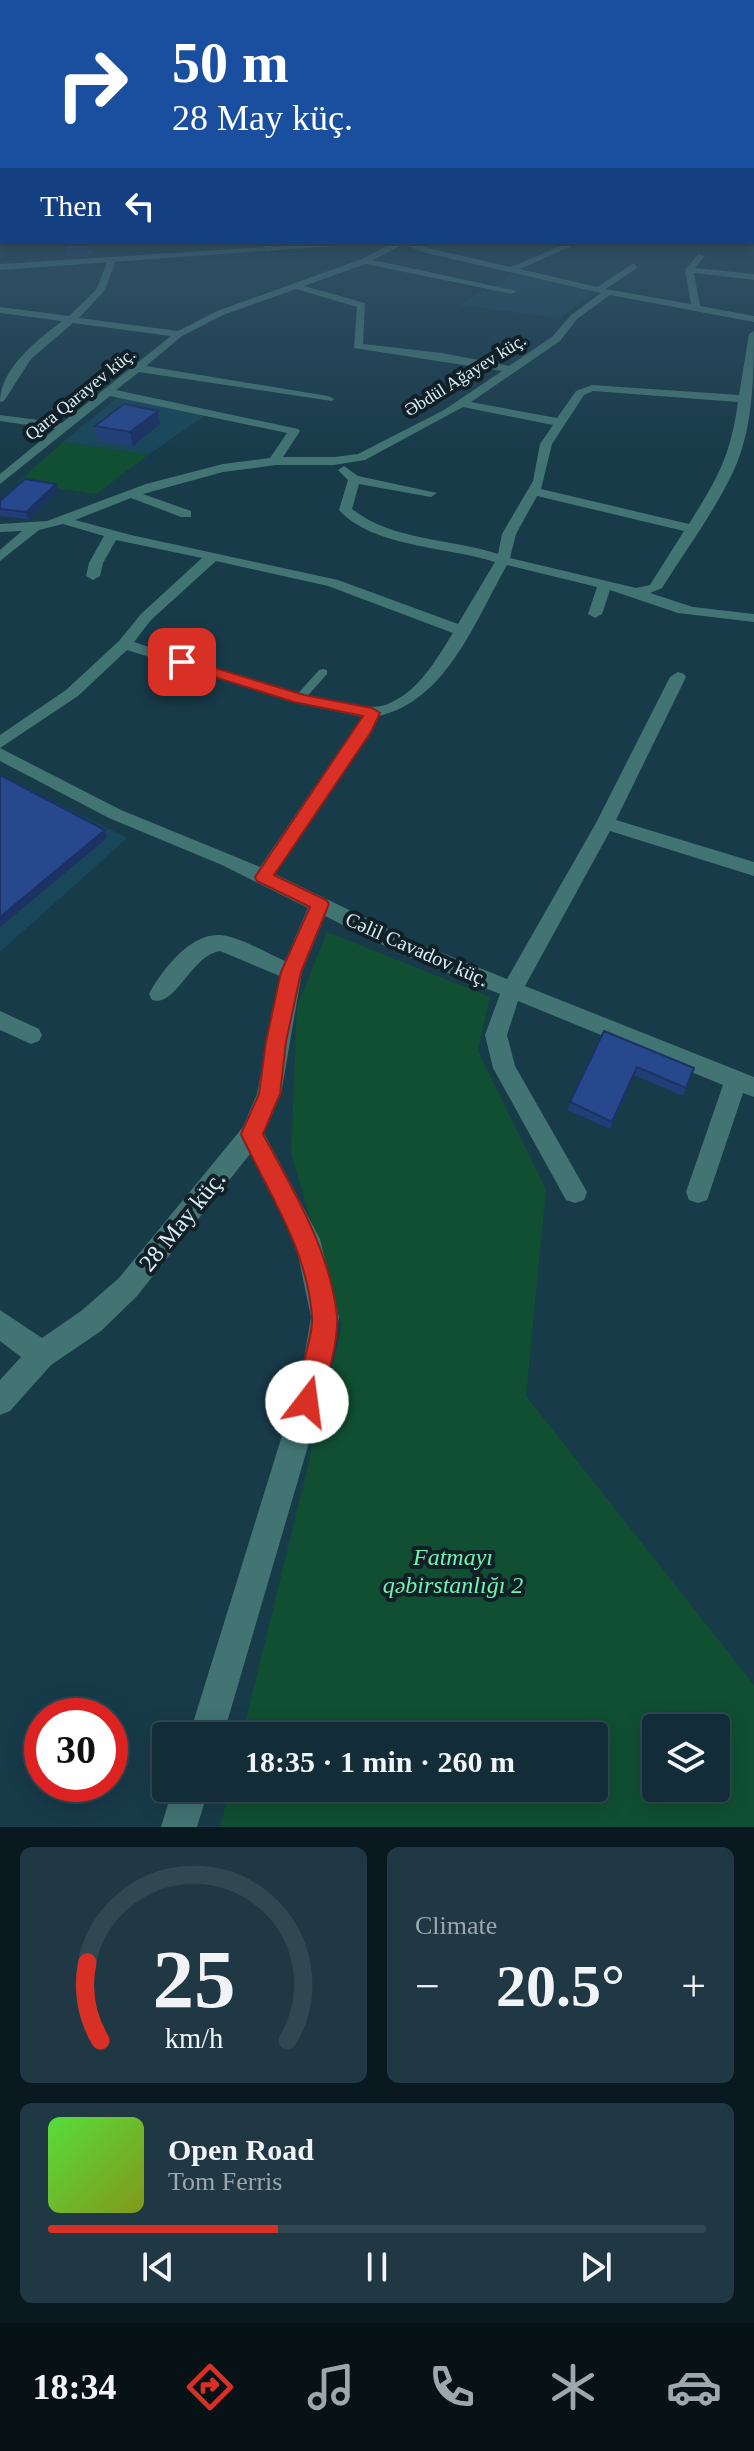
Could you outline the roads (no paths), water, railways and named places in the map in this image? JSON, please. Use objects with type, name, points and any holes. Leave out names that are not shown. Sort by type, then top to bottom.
[{"type":"street","points":[[0,399],[30,354],[89,306],[109,280]]},
{"type":"street","name":"Qara Qarayev küç.","points":[[0,480],[179,334],[220,313],[311,280]]},
{"type":"street","points":[[459,280],[512,291]]},
{"type":"street","points":[[556,280],[754,319]]},
{"type":"street","name":"Əbdül Ağayev küç.","points":[[0,528],[33,528],[63,520],[131,494],[223,468],[276,461],[334,461],[361,457],[460,403],[556,339],[574,317],[616,280]]},
{"type":"street","points":[[691,280],[696,302],[694,309]]},
{"type":"street","points":[[295,286],[362,305],[358,346],[348,359]]},
{"type":"street","points":[[0,310],[179,334]]},
{"type":"street","points":[[636,592],[655,588],[728,471],[745,399],[754,334]]},
{"type":"street","points":[[358,346],[442,356],[510,369]]},
{"type":"street","points":[[137,368],[328,399]]},
{"type":"street","points":[[124,644],[299,699],[341,709],[372,713],[393,708],[413,695],[438,671],[459,630],[495,577],[509,534],[539,481],[546,444],[580,393],[592,388],[745,399]]},
{"type":"street","points":[[107,392],[294,431],[295,434],[277,454],[276,461]]},
{"type":"street","points":[[460,403],[558,422]]},
{"type":"street","points":[[0,418],[64,427]]},
{"type":"street","points":[[334,461],[354,479],[431,493]]},
{"type":"street","points":[[354,479],[345,510],[361,525],[472,549],[503,560],[636,592],[656,604],[673,609],[754,618]]},
{"type":"street","points":[[534,491],[694,529]]},
{"type":"street","points":[[131,494],[186,514]]},
{"type":"street","points":[[63,520],[112,535],[354,589],[459,630]]},
{"type":"street","points":[[0,557],[33,528]]},
{"type":"street","points":[[93,576],[96,563],[112,535]]},
{"type":"street","points":[[0,743],[72,693],[124,644],[146,617],[211,558]]},
{"type":"street","points":[[595,614],[605,585]]},
{"type":"street","points":[[575,1192],[504,1068],[496,1035],[511,992],[605,823],[678,677]]},
{"type":"street","points":[[263,877],[363,732],[372,713]]},
{"type":"street","name":"Cəlil Cavadov küç.","points":[[0,754],[115,814],[263,877],[408,948],[745,1084]]},
{"type":"street","points":[[605,823],[754,869]]},
{"type":"street","name":"28 May küç.","points":[[0,1401],[41,1355],[91,1321],[128,1287],[252,1134],[269,1094],[291,972],[320,904]]},
{"type":"street","points":[[160,994],[201,947],[210,942],[221,943],[291,972]]},
{"type":"street","points":[[0,1020],[31,1035]]},
{"type":"street","points":[[698,1192],[745,1084]]},
{"type":"street","points":[[210,1722],[316,1371],[325,1317],[307,1239],[252,1134]]},
{"type":"street","points":[[0,1324],[41,1355]]},
{"type":"street","points":[[179,1827],[187,1802]]},
{"type":"lane","points":[[299,699],[323,672]]},
{"type":"park label","name":"Fatmayı qəbirstanlığı 2","points":[[453,1571]]}]
